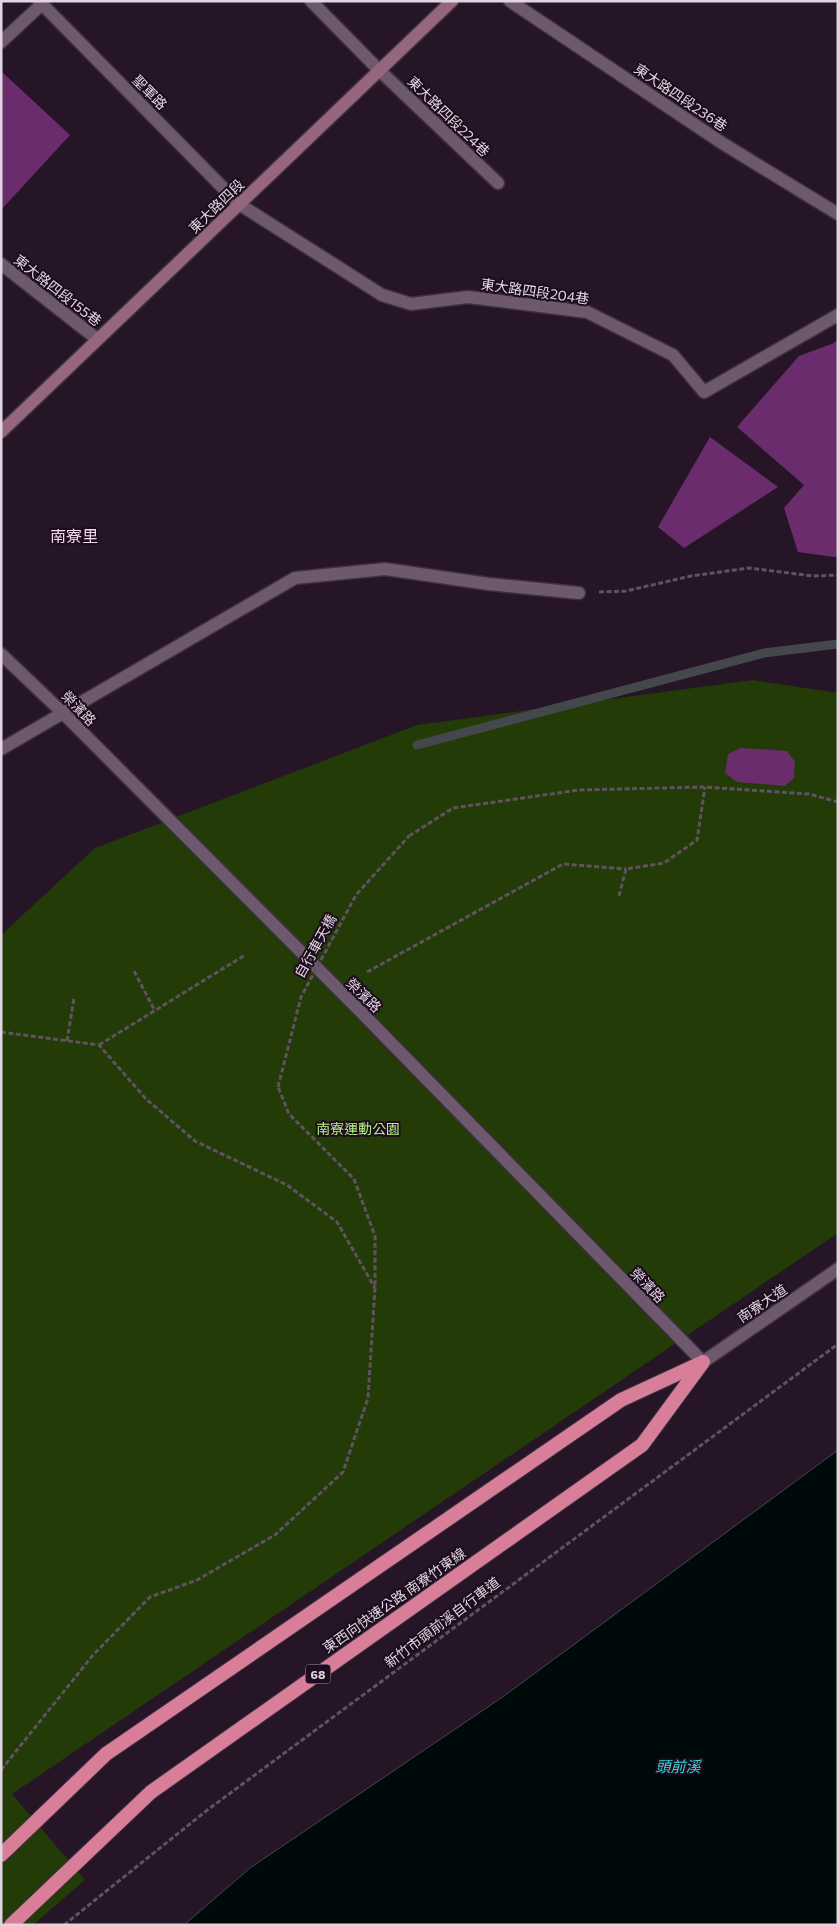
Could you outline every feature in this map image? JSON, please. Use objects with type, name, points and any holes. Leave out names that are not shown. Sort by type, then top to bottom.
[{"type":"highway","points":[[1,1856],[106,1754],[621,1400],[703,1362]]},
{"type":"highway","name":"東西向快速公路 南寮竹東線","points":[[11,1925],[152,1792],[642,1445],[703,1362]]},
{"type":"main road","name":"東大路四段","points":[[1,432],[452,1]]},
{"type":"street","name":"東大路四段224巷","points":[[311,1],[379,70],[498,183]]},
{"type":"street","name":"東大路四段236巷","points":[[510,1],[722,143],[838,214]]},
{"type":"street","points":[[1,42],[40,3]]},
{"type":"street","name":"聖軍路","points":[[40,3],[239,204]]},
{"type":"street","name":"東大路四段204巷","points":[[239,204],[382,295],[411,304],[468,297],[587,312],[673,355],[704,392],[838,315]]},
{"type":"street","name":"東大路四段155巷","points":[[1,264],[97,339]]},
{"type":"street","points":[[1,749],[295,578],[385,569],[489,584],[579,593]]},
{"type":"street","name":"榮濱路","points":[[1,654],[64,714],[703,1362]]},
{"type":"street","name":"南寮大道","points":[[703,1362],[838,1269]]},
{"type":"path","points":[[579,593],[626,591],[691,576],[749,568],[813,576],[838,575]]},
{"type":"path","points":[[367,972],[563,864],[626,869],[664,863],[697,840],[705,787]]},
{"type":"path","name":"自行車天橋","points":[[375,1288],[375,1236],[354,1179],[289,1114],[278,1087],[301,997],[356,895],[409,836],[453,808],[579,790],[705,787],[809,794],[838,802]]},
{"type":"path","points":[[619,896],[626,869]]},
{"type":"path","points":[[1,1032],[99,1045],[245,955]]},
{"type":"path","points":[[134,971],[155,1011]]},
{"type":"path","points":[[67,1041],[74,998]]},
{"type":"path","points":[[1,1770],[93,1655],[150,1597],[197,1580],[275,1535],[343,1472],[368,1398],[375,1288],[337,1222],[287,1185],[195,1141],[146,1100],[99,1045]]},
{"type":"path","name":"新竹市頭前溪自行車道","points":[[64,1925],[206,1811],[838,1344]]},
{"type":"green space","name":"南寮運動公園","points":[[753,680],[838,693],[838,1233],[12,1794],[85,1880],[33,1925],[1,1925],[1,935],[95,848],[417,725]]},
{"type":"water","name":"頭前溪","points":[[838,1450],[838,1925],[184,1925],[250,1868],[504,1696]]},
{"type":"building","points":[[1,71],[70,135],[1,210]]},
{"type":"building","points":[[838,339],[838,556],[834,557],[798,552],[784,508],[804,485],[737,427],[799,356],[834,343]]},
{"type":"building","points":[[710,437],[778,487],[684,548],[658,527]]},
{"type":"building","points":[[741,748],[787,751],[795,762],[794,778],[785,786],[737,782],[725,773],[728,754]]},
{"type":"waterway","points":[[417,745],[764,653],[838,644]]},
{"type":"district","name":"南寮里","points":[[74,535]]}]
